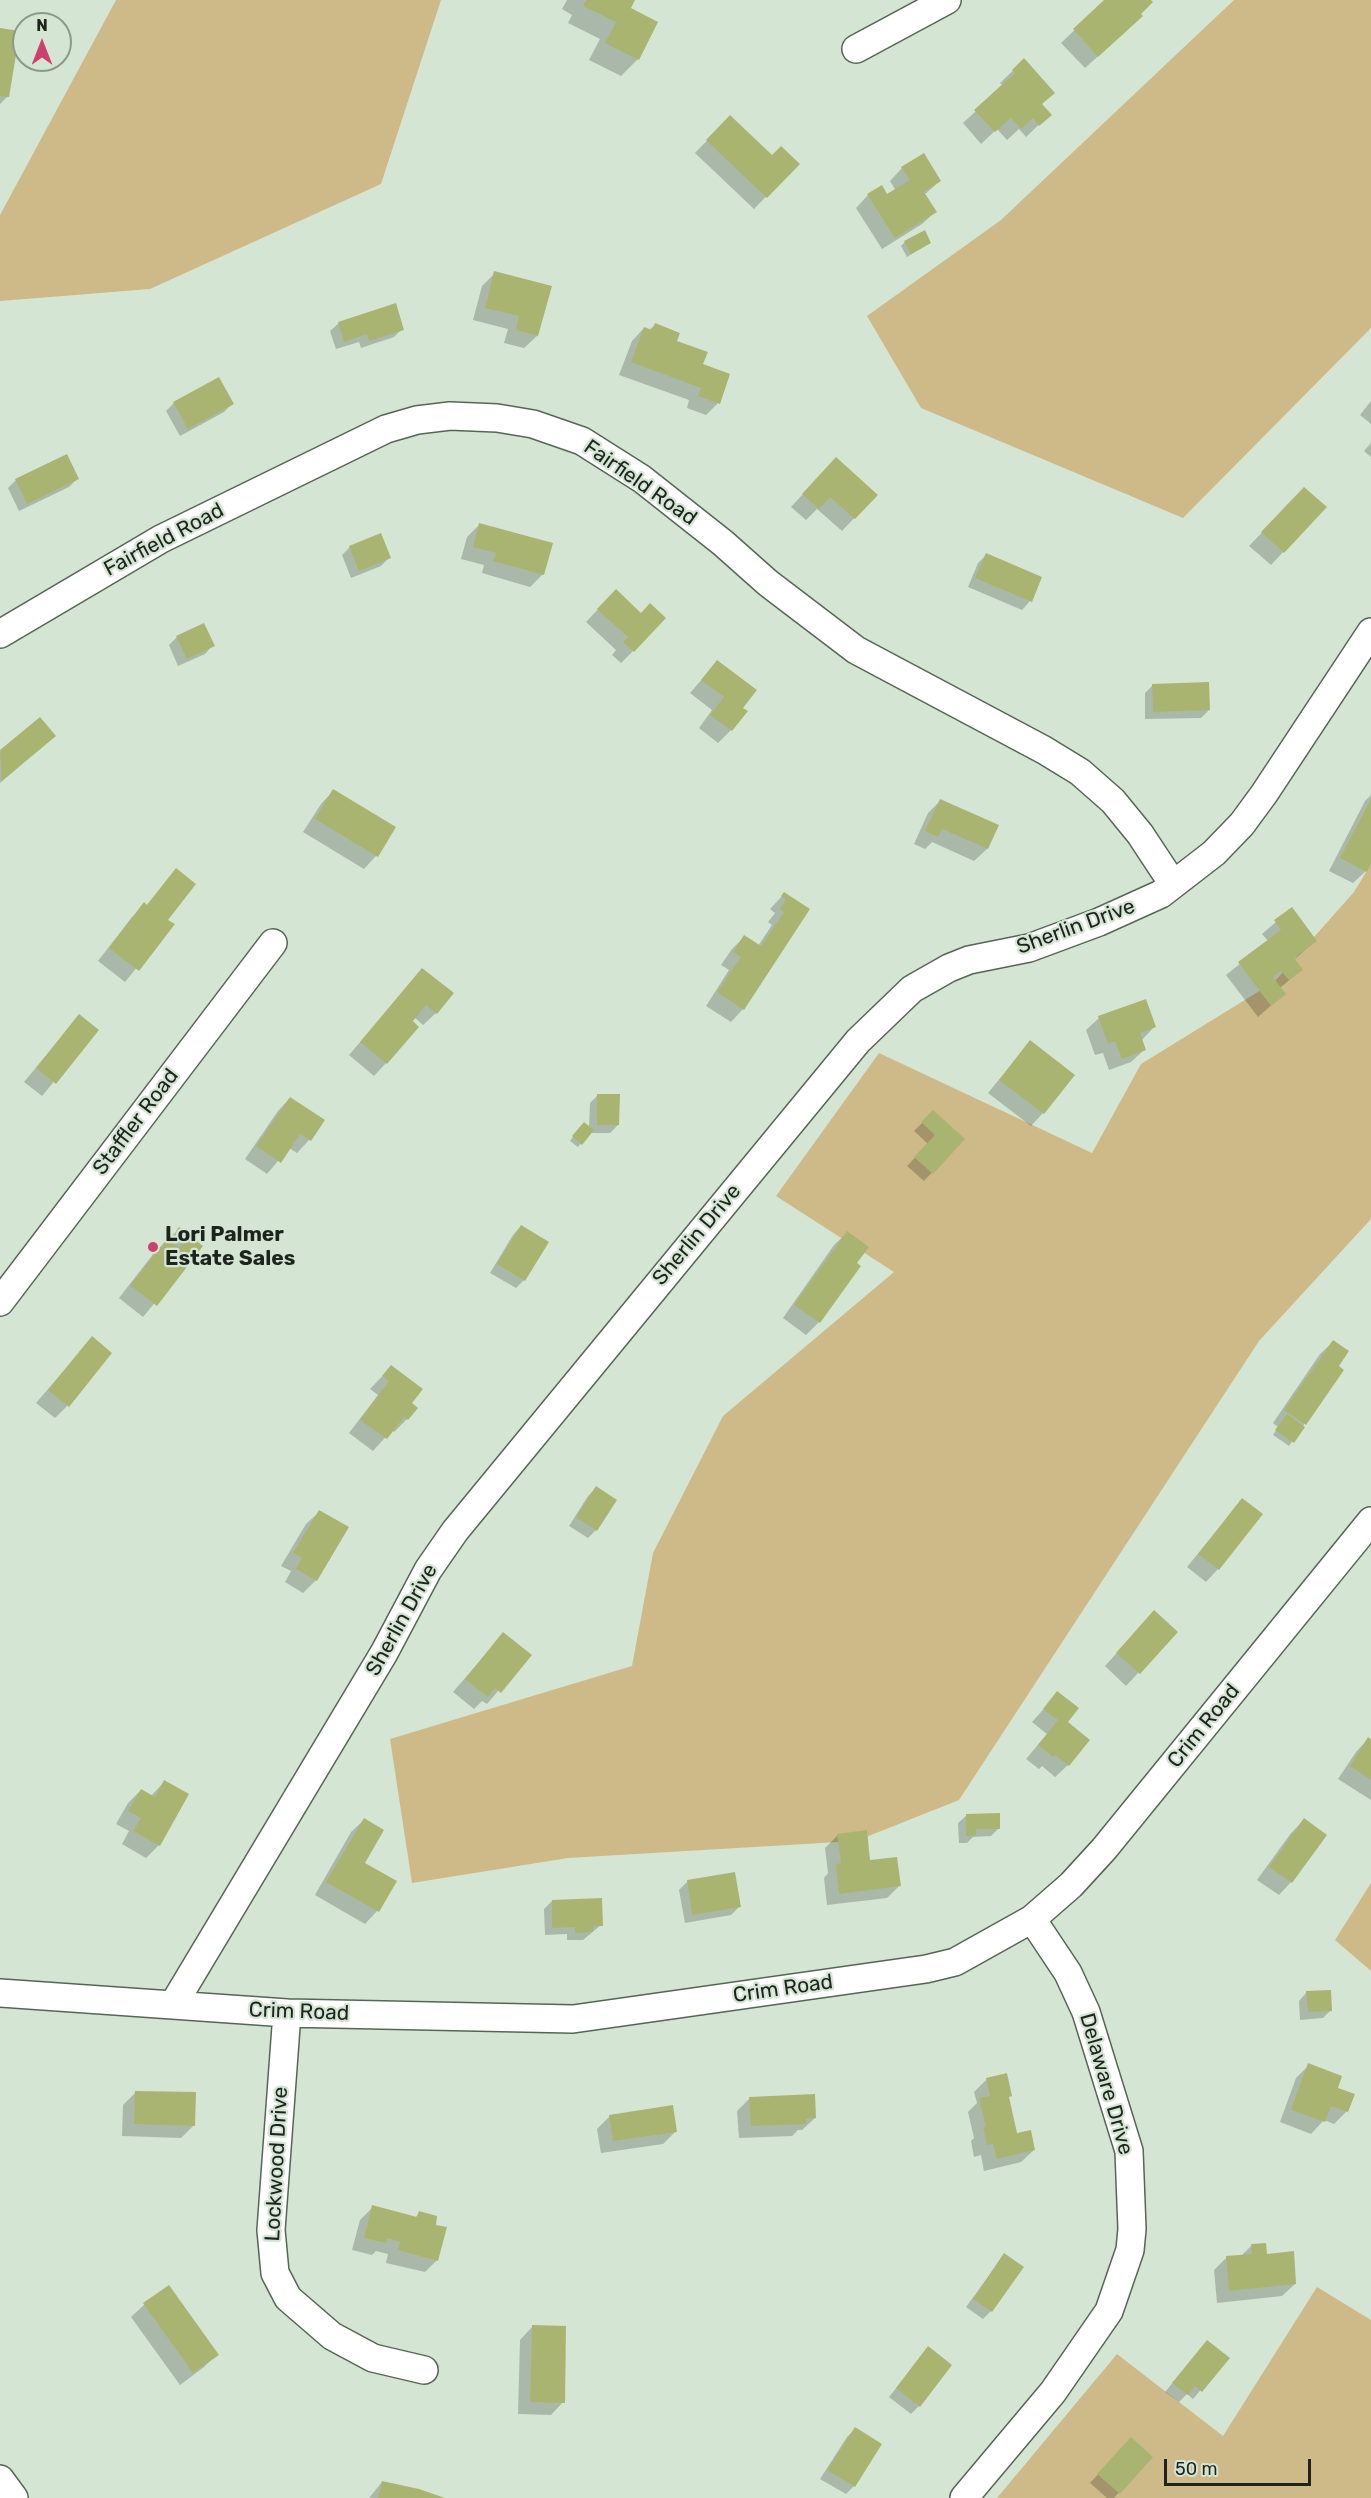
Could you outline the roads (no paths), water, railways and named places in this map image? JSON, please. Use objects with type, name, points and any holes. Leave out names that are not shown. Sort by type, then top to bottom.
[{"type":"street","points":[[856,49],[947,0]]},
{"type":"street","name":"Fairfield Road","points":[[0,634],[161,539],[386,429],[417,420],[450,416],[497,418],[532,424],[582,441],[642,479],[723,543],[768,583],[856,650],[1044,750],[1080,772],[1113,801],[1140,834],[1173,884]]},
{"type":"street","name":"Sherlin Drive","points":[[173,2005],[384,1653],[428,1570],[455,1531],[858,1041],[912,989],[949,968],[969,960],[1029,948],[1089,926],[1161,894],[1214,853],[1242,824],[1264,794],[1371,632]]},
{"type":"street","name":"Staffler Road","points":[[0,1302],[273,943]]},
{"type":"street","name":"Crim Road","points":[[0,1993],[287,2013],[573,2019],[927,1969],[955,1962],[1032,1919],[1071,1885],[1104,1849],[1371,1521]]},
{"type":"street","name":"Delaware Drive","points":[[964,2498],[1053,2392],[1109,2311],[1130,2250],[1132,2229],[1129,2151],[1086,2012],[1068,1973],[1032,1919]]},
{"type":"street","name":"Lockwood Drive","points":[[287,2013],[271,2230],[275,2273],[288,2298],[332,2336],[373,2358],[424,2370]]},
{"type":"street","points":[[0,2479],[14,2498]]},
{"type":"place","name":"Lori Palmer Estate Sales","points":[[153,1247]]}]
